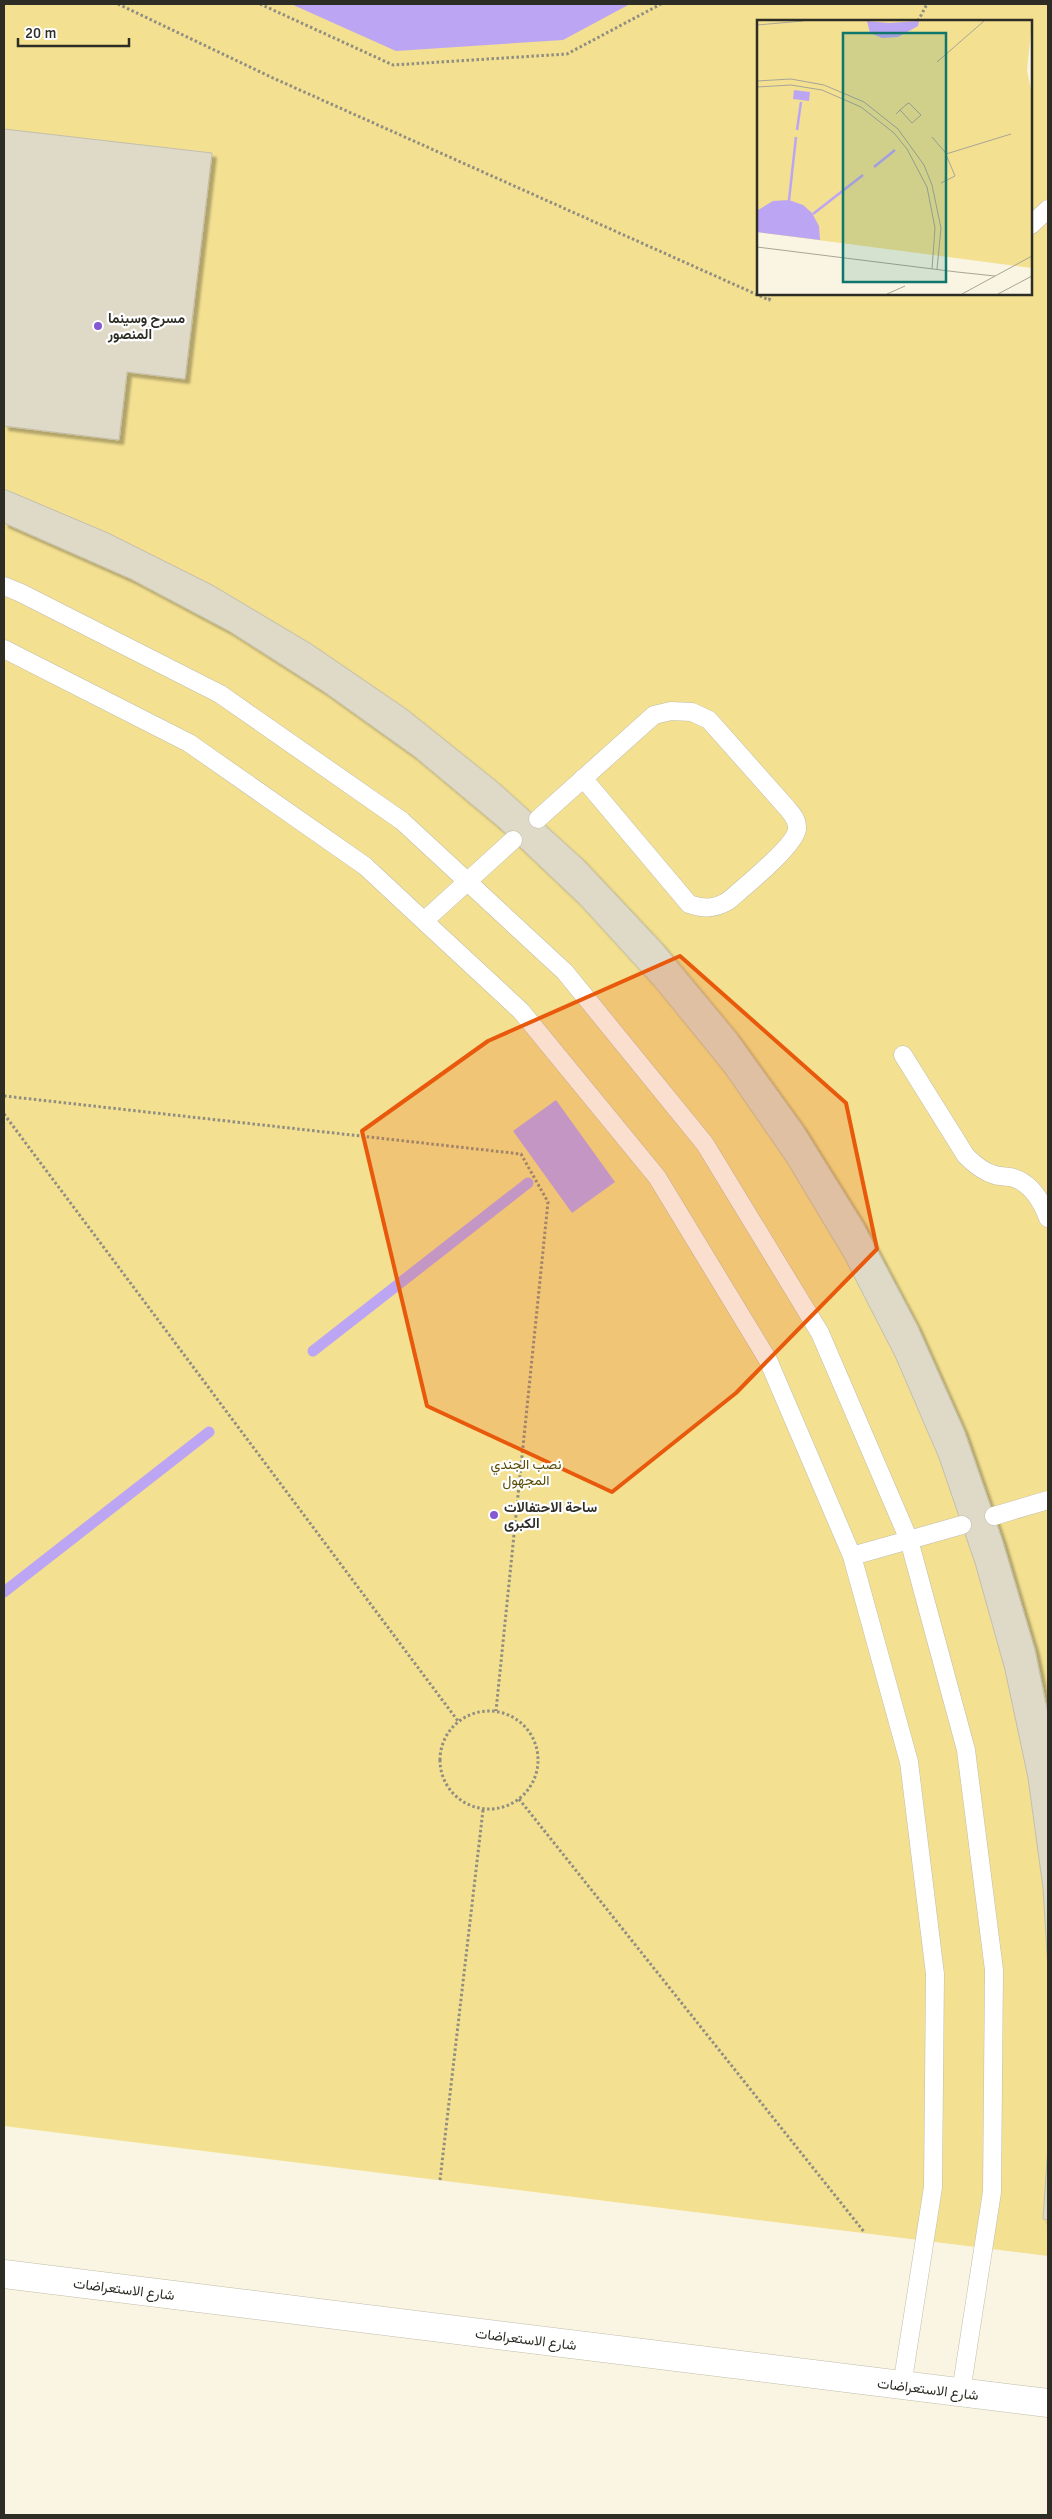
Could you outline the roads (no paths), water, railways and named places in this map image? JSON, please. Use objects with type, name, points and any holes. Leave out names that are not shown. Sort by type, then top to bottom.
[{"type":"street","name":"شارع الاستعراضات","points":[[4,2274],[1048,2403]]},
{"type":"lane","points":[[1032,224],[1048,209]]},
{"type":"lane","points":[[4,586],[21,592],[220,694],[402,820],[564,972],[705,1144],[820,1333],[908,1540],[966,1750],[994,1970],[992,2192],[961,2392]]},
{"type":"lane","points":[[4,649],[189,743],[365,866],[522,1012],[657,1177],[768,1360],[852,1556],[908,1762],[936,1974],[933,2187],[902,2386]]},
{"type":"lane","points":[[538,819],[583,778],[654,715],[671,710],[692,712],[709,720],[787,808],[795,819],[797,829],[791,843],[728,902],[717,907],[704,908],[689,904],[583,778]]},
{"type":"lane","points":[[424,921],[513,840]]},
{"type":"lane","points":[[903,1055],[966,1156],[978,1167],[995,1175],[1014,1178],[1030,1187],[1042,1202],[1048,1218]]},
{"type":"lane","points":[[994,1516],[1048,1500]]},
{"type":"lane","points":[[852,1556],[962,1525]]},
{"type":"waterway","points":[[313,1351],[528,1183]]},
{"type":"waterway","points":[[4,1592],[209,1432]]},
{"type":"place","name":"مسرح وسينما المنصور","points":[[98,326]]},
{"type":"place","name":"ساحة الاحتفالات الكبرى","points":[[494,1515]]},
{"type":"park label","name":"نصب الجندي المجهول","points":[[526,1472]]}]
